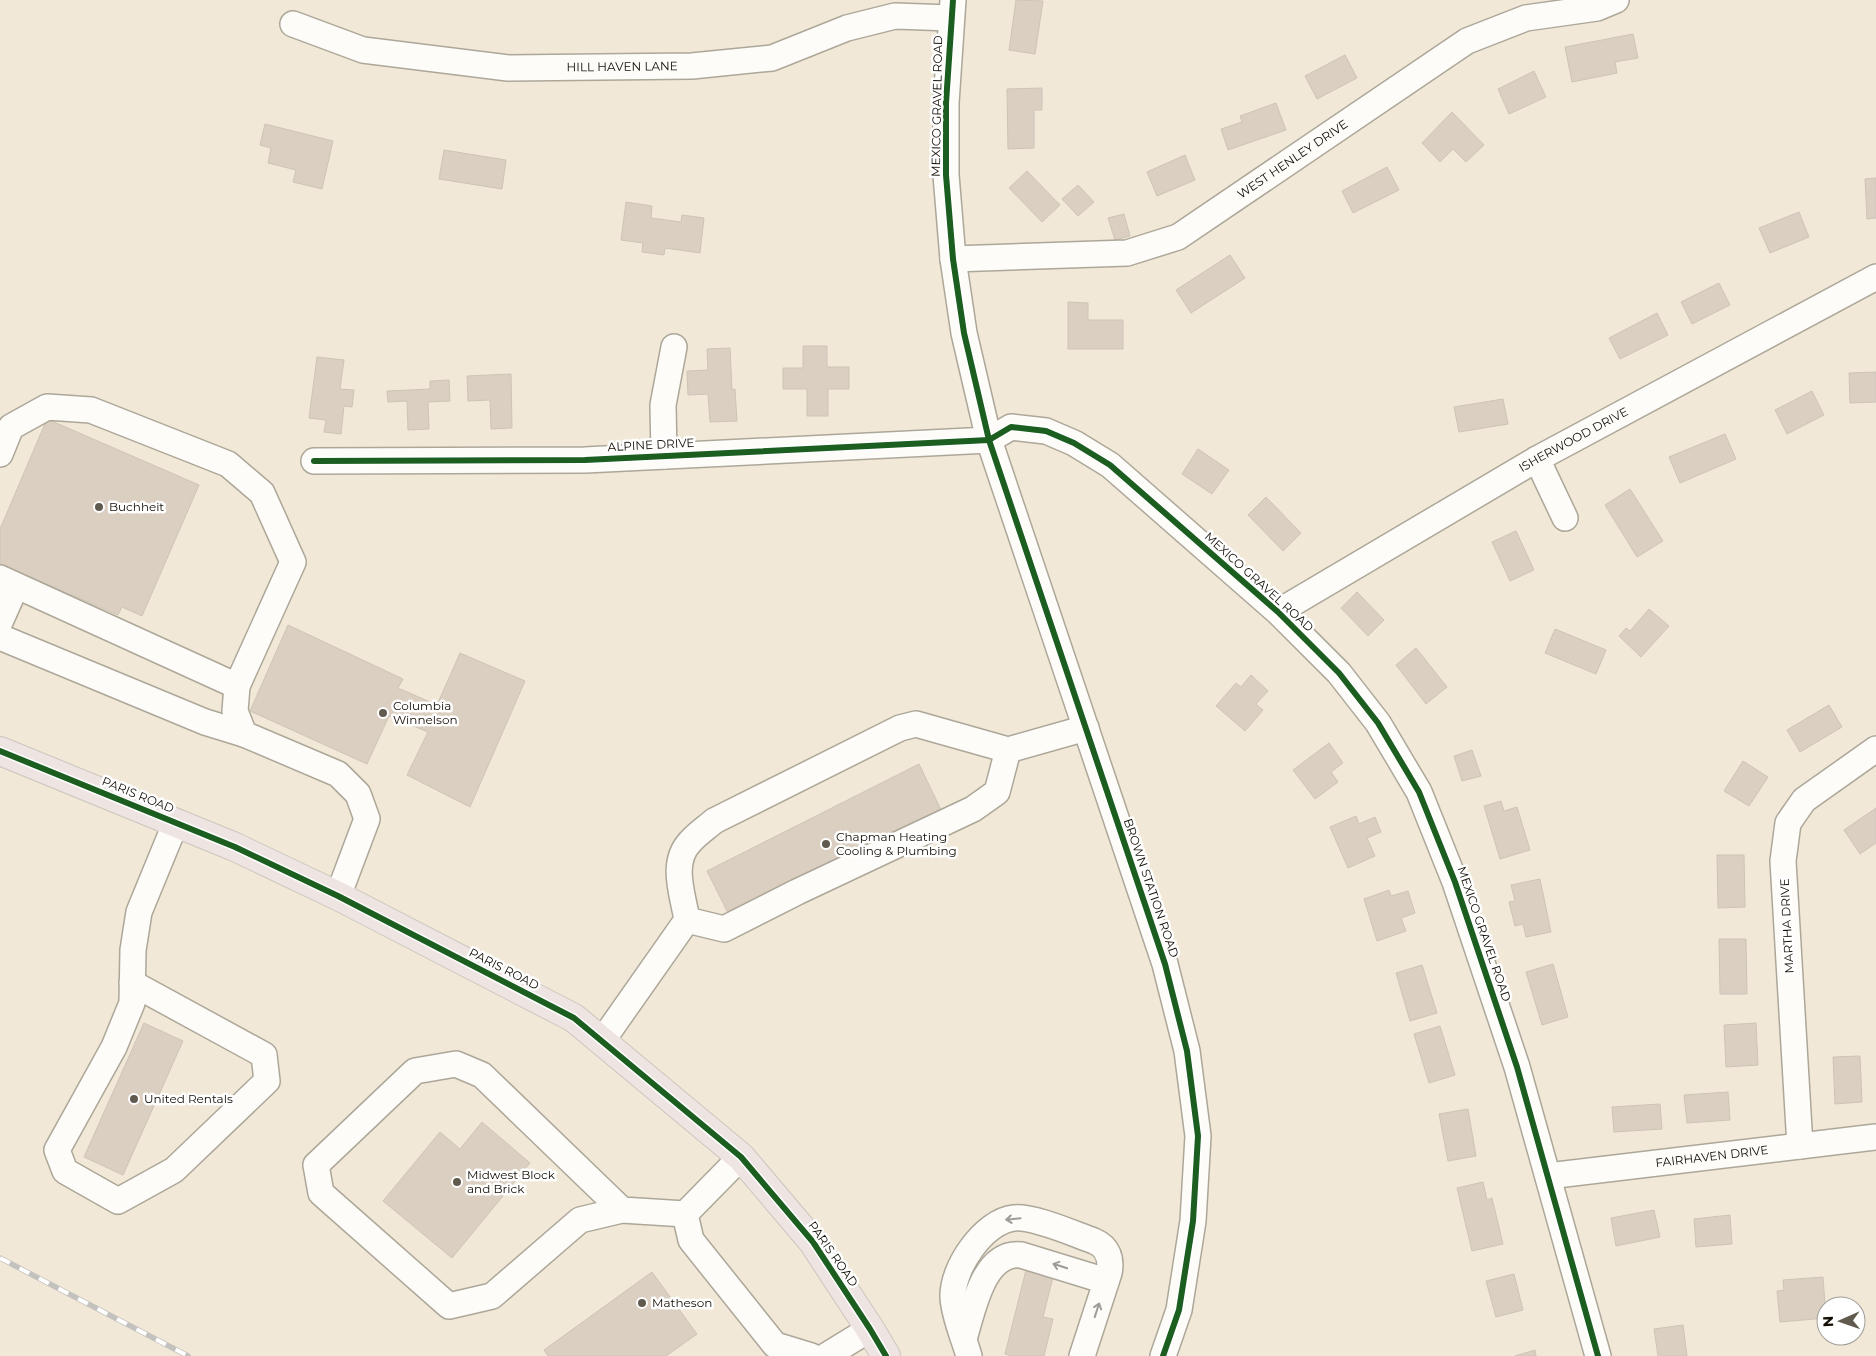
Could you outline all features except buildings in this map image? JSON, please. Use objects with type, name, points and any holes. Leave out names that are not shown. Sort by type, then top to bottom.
[{"type":"main road","name":"PARIS ROAD","points":[[0,750],[235,847],[338,896],[574,1018],[741,1156],[813,1242],[886,1356]]},
{"type":"street","name":"WEST HENLEY DRIVE","points":[[953,259],[1127,253],[1178,237],[1467,41],[1526,18],[1597,8],[1616,0]]},
{"type":"street","name":"MEXICO GRAVEL ROAD","points":[[952,9],[946,103],[946,175],[953,259],[964,333],[990,440],[1011,427],[1046,431],[1074,444],[1110,465],[1278,612],[1339,674],[1378,723],[1419,792],[1455,882],[1517,1067],[1598,1356]]},
{"type":"street","name":"HILL HAVEN LANE","points":[[293,24],[363,50],[508,68],[692,66],[772,58],[847,28],[895,16],[952,9]]},
{"type":"street","name":"ISHERWOOD DRIVE","points":[[1278,612],[1537,460],[1876,276]]},
{"type":"street","points":[[664,456],[663,405],[674,347]]},
{"type":"street","points":[[0,454],[11,427],[48,407],[91,410],[228,464],[262,494],[293,562],[237,686],[235,711],[244,734]]},
{"type":"street","name":"ALPINE DRIVE","points":[[314,461],[585,460],[990,440]]},
{"type":"street","name":"BROWN STATION ROAD","points":[[990,440],[1165,964],[1187,1051],[1198,1136],[1193,1221],[1179,1310],[1164,1356]]},
{"type":"street","points":[[1537,460],[1565,518]]},
{"type":"street","points":[[0,622],[8,582],[237,686]]},
{"type":"street","points":[[0,637],[205,722],[244,734],[338,774],[358,794],[367,819],[338,896]]},
{"type":"street","points":[[602,1042],[687,920],[678,872],[681,859],[684,850],[690,842],[714,821],[900,728],[916,724],[1008,750],[1086,728]]},
{"type":"street","name":"MARTHA DRIVE","points":[[1800,1146],[1783,861],[1788,824],[1804,800],[1876,749]]},
{"type":"street","points":[[687,920],[724,929],[797,892],[973,809],[996,792],[1008,750]]},
{"type":"street","points":[[132,983],[264,1055],[267,1081],[174,1170],[118,1201],[65,1171],[57,1150],[114,1047],[132,1003],[132,983],[133,950],[139,912],[176,822]]},
{"type":"street","points":[[622,1210],[482,1076],[456,1064],[415,1071],[316,1165],[321,1193],[449,1306],[492,1296],[580,1220],[622,1210],[685,1214],[741,1156]]},
{"type":"street","name":"FAIRHAVEN DRIVE","points":[[1548,1176],[1876,1137]]},
{"type":"street","points":[[685,1214],[691,1240],[775,1345],[811,1356]]},
{"type":"street","points":[[967,1347],[953,1297],[956,1279],[972,1247],[980,1237],[994,1225],[1004,1220],[1025,1218],[1100,1243],[1109,1256],[1110,1264],[1106,1280],[1082,1356]]},
{"type":"street","points":[[967,1347],[988,1274],[996,1262],[1007,1255],[1021,1255],[1106,1280]]},
{"type":"street","points":[[826,1356],[870,1329]]},
{"type":"railway","points":[[0,1258],[188,1356]]},
{"type":"cycle path","points":[[953,0],[946,103],[946,175],[953,259],[964,333],[989,440],[1165,964],[1187,1051],[1198,1136],[1193,1221],[1179,1310],[1163,1356]]},
{"type":"cycle path","points":[[314,461],[585,460],[989,440],[1011,427],[1046,431],[1074,443],[1110,465],[1278,612],[1339,673],[1378,723],[1419,792],[1455,882],[1517,1067],[1598,1356]]},
{"type":"cycle path","points":[[0,751],[235,847],[338,896],[574,1018],[741,1157],[813,1242],[886,1356]]},
{"type":"place","name":"Buchheit","points":[[99,507]]},
{"type":"place","name":"Columbia Winnelson","points":[[383,713]]},
{"type":"place","name":"Chapman Heating Cooling & Plumbing","points":[[826,844]]},
{"type":"place","name":"United Rentals","points":[[134,1099]]},
{"type":"place","name":"Midwest Block and Brick","points":[[457,1182]]},
{"type":"place","name":"Matheson","points":[[642,1303]]}]
